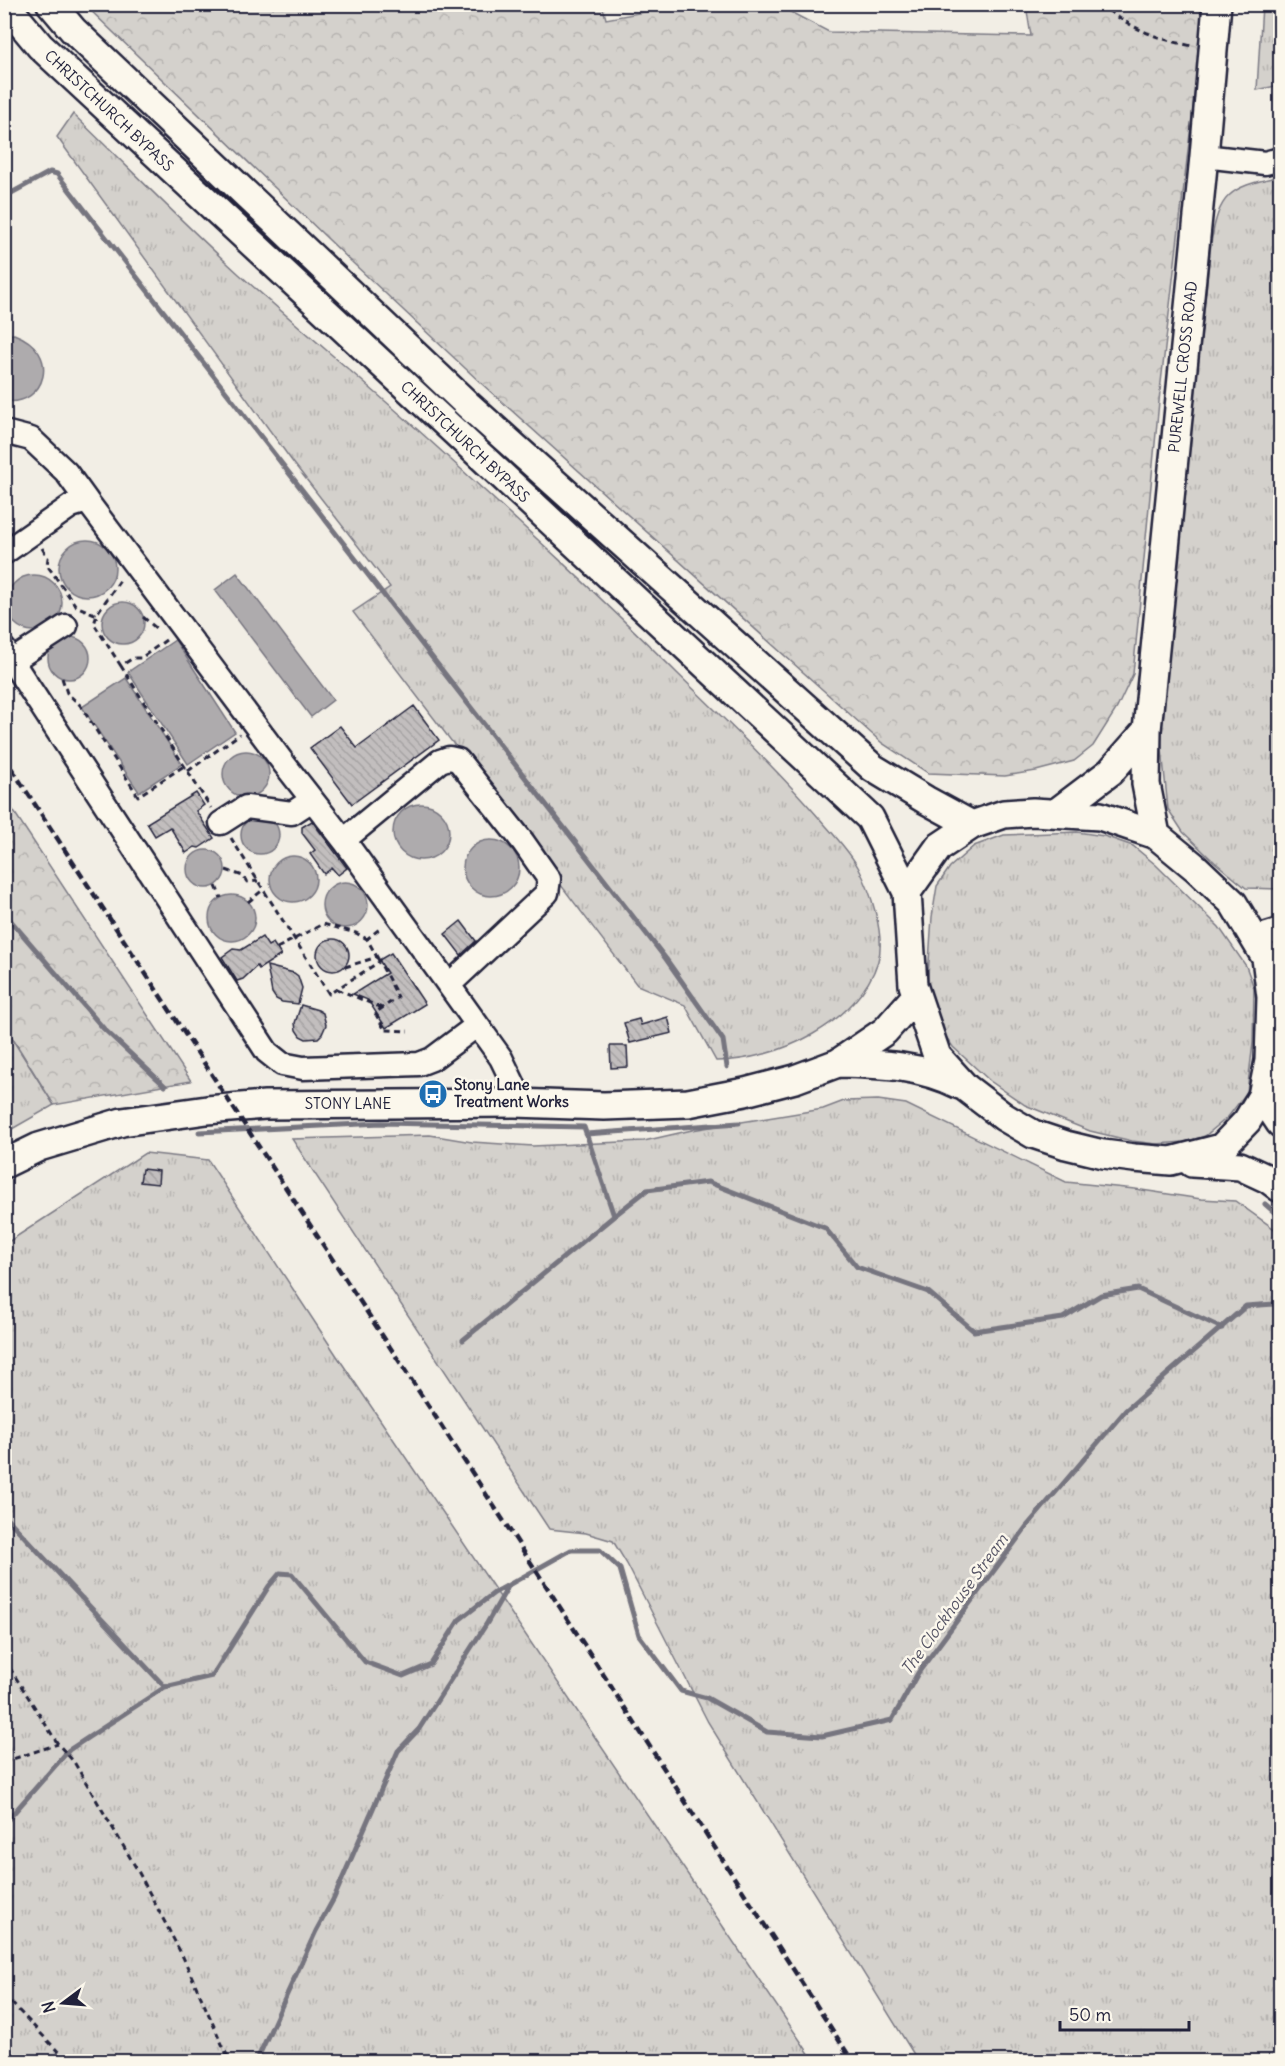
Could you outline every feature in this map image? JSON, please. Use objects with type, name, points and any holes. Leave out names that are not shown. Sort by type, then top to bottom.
[{"type":"main road","name":"CHRISTCHURCH BYPASS","points":[[4,4],[40,46],[870,818],[907,892]]},
{"type":"main road","name":"CHRISTCHURCH BYPASS","points":[[51,4],[73,30],[468,405],[855,752],[873,768],[972,825]]},
{"type":"main road","name":"PUREWELL CROSS ROAD","points":[[1156,835],[1146,784],[1147,730],[1217,4]]},
{"type":"main road","points":[[1057,813],[1110,772],[1147,730]]},
{"type":"main road","points":[[1171,1161],[1221,1148],[1247,1121],[1262,1096],[1269,1061],[1271,997],[1266,958],[1233,903],[1156,835],[1100,816],[1057,813],[1004,814],[972,825],[939,847],[907,892],[910,950],[916,996],[937,1056],[966,1088],[1004,1117],[1033,1134],[1102,1154],[1171,1161],[1240,1166],[1281,1188]]},
{"type":"main road","name":"STONY LANE","points":[[4,1164],[39,1147],[122,1122],[207,1110],[265,1105],[515,1103],[604,1106],[688,1103],[795,1079],[838,1063],[885,1031],[916,996]]},
{"type":"main road","name":"STONY LANE","points":[[838,1063],[886,1064],[938,1074],[966,1088]]},
{"type":"main road","points":[[1262,1096],[1281,1123]]},
{"type":"street","points":[[1204,156],[1265,163],[1281,159]]},
{"type":"street","points":[[4,432],[31,439],[66,472],[253,723],[344,840],[501,1058],[514,1085],[515,1103]]},
{"type":"street","points":[[4,553],[71,506],[87,501]]},
{"type":"street","points":[[66,626],[8,655],[267,1052],[282,1064],[303,1068],[419,1064],[432,1059],[476,1026]]},
{"type":"street","points":[[344,840],[440,761],[449,758],[458,760],[523,842],[549,879],[547,892],[449,985]]},
{"type":"street","points":[[221,823],[246,807],[292,813],[312,800]]},
{"type":"street","points":[[1254,938],[1281,930]]},
{"type":"path","points":[[1100,4],[1124,22],[1160,39],[1192,46],[1212,47]]},
{"type":"path","points":[[33,534],[48,558],[47,565],[76,606],[97,615]]},
{"type":"path","points":[[121,666],[94,624],[112,590],[136,566]]},
{"type":"path","points":[[62,678],[67,693],[80,705],[138,796],[184,766]]},
{"type":"path","points":[[188,771],[239,736],[240,731],[253,723]]},
{"type":"path","points":[[226,870],[243,876],[247,882],[259,880]]},
{"type":"path","points":[[216,886],[221,898]]},
{"type":"path","points":[[248,902],[264,889]]},
{"type":"path","points":[[367,939],[398,915]]},
{"type":"path","points":[[277,948],[322,924],[356,933],[367,939],[398,997],[375,1013],[385,1030],[408,1031]]},
{"type":"path","points":[[345,967],[376,957]]},
{"type":"path","points":[[337,989],[383,1008]]},
{"type":"path","points":[[4,1659],[58,1744],[74,1762],[138,1871],[183,1957],[230,2061]]},
{"type":"path","points":[[4,1762],[58,1744]]},
{"type":"path","points":[[4,1995],[68,2061]]},
{"type":"green space","points":[[602,4],[606,19],[682,5],[777,5],[829,32],[1031,36],[1026,5],[1205,5],[1160,391],[1133,674],[1117,708],[1093,746],[1074,761],[1005,776],[928,773],[882,743],[482,384],[85,5]]},
{"type":"green space","points":[[1262,5],[1280,5],[1280,85],[1257,90]]},
{"type":"green space","points":[[73,114],[239,274],[413,426],[589,587],[767,762],[840,841],[858,867],[867,887],[876,913],[880,951],[868,983],[853,1003],[834,1020],[789,1046],[740,1059],[716,1061],[685,1005],[637,985],[353,612],[390,587],[292,461],[57,137]]},
{"type":"green space","points":[[1276,177],[1280,178],[1280,889],[1246,888],[1183,832],[1168,809],[1160,730],[1214,227],[1223,203],[1229,196],[1247,185]]},
{"type":"green space","points":[[4,798],[191,1081],[54,1105],[5,1026]]},
{"type":"green space","points":[[1077,832],[1104,836],[1133,846],[1156,865],[1219,927],[1246,966],[1254,988],[1253,1043],[1247,1092],[1228,1117],[1205,1136],[1185,1142],[1156,1144],[1132,1141],[1090,1131],[1025,1105],[990,1081],[953,1047],[933,1018],[927,991],[932,917],[937,886],[950,867],[974,846],[1004,835]]},
{"type":"green space","points":[[4,1026],[54,1105],[5,1133],[4,1133]]},
{"type":"green space","points":[[878,1100],[906,1104],[1066,1182],[1201,1199],[1235,1201],[1280,1233],[1280,2061],[918,2061],[708,1722],[613,1541],[586,1533],[549,1529],[292,1139],[430,1135],[472,1142],[533,1146],[644,1141],[692,1130],[823,1109],[844,1101]]},
{"type":"green space","points":[[145,1153],[208,1160],[337,1356],[814,2061],[5,2062],[5,1244]]},
{"type":"shaded area","points":[[14,334],[29,342],[39,353],[43,365],[43,376],[38,387],[30,396],[19,401],[5,401],[5,335]]},
{"type":"shaded area","points":[[81,540],[93,540],[103,544],[111,552],[115,568],[111,584],[103,592],[93,596],[81,596],[71,592],[63,584],[59,574],[59,562],[63,552],[71,544]]},
{"type":"shaded area","points":[[237,573],[333,700],[311,717],[215,590]]},
{"type":"shaded area","points":[[34,575],[45,577],[54,583],[60,592],[62,603],[60,614],[54,623],[45,629],[34,631],[23,629],[14,623],[8,614],[6,603],[8,592],[14,583],[23,577]]},
{"type":"shaded area","points":[[123,602],[138,608],[144,623],[138,638],[123,644],[108,638],[102,623],[108,608]]},
{"type":"shaded area","points":[[69,637],[77,638],[84,643],[89,650],[89,666],[84,673],[77,678],[69,679],[61,678],[54,673],[49,666],[48,658],[49,650],[54,643],[61,638]]},
{"type":"shaded area","points":[[175,640],[235,732],[188,764],[128,672]]},
{"type":"shaded area","points":[[126,678],[182,764],[139,792],[82,707]]},
{"type":"shaded area","points":[[246,751],[262,758],[269,774],[262,790],[246,797],[230,790],[223,774],[230,758]]},
{"type":"shaded area","points":[[415,804],[427,804],[437,808],[445,816],[449,832],[445,848],[437,856],[427,860],[415,860],[405,856],[397,848],[393,838],[393,826],[397,816],[405,808]]},
{"type":"shaded area","points":[[260,816],[274,821],[279,835],[274,849],[260,854],[246,849],[241,835],[246,821]]},
{"type":"shaded area","points":[[485,840],[497,840],[507,844],[515,852],[519,868],[515,884],[507,892],[497,896],[485,896],[475,892],[467,884],[463,874],[463,862],[467,852],[475,844]]},
{"type":"shaded area","points":[[206,850],[220,855],[225,869],[220,883],[206,888],[192,883],[187,869],[192,855]]},
{"type":"shaded area","points":[[293,856],[309,863],[316,879],[309,895],[293,902],[277,895],[270,879],[277,863]]},
{"type":"shaded area","points":[[345,882],[361,889],[368,905],[361,921],[345,928],[329,921],[322,905],[329,889]]},
{"type":"shaded area","points":[[232,895],[248,902],[255,918],[248,934],[232,941],[216,934],[209,918],[216,902]]},
{"type":"building","points":[[414,706],[439,740],[352,804],[310,748],[340,726],[357,748]]},
{"type":"building","points":[[196,793],[204,805],[196,811],[214,838],[186,853],[170,827],[155,836],[147,823]]},
{"type":"building","points":[[312,821],[347,868],[338,875],[332,868],[324,874],[310,854],[315,850],[302,833],[302,827]]},
{"type":"building","points":[[461,921],[476,941],[461,955],[445,934]]},
{"type":"building","points":[[262,937],[268,946],[273,943],[281,955],[259,969],[257,966],[243,979],[237,981],[222,957],[233,949],[241,950]]},
{"type":"building","points":[[333,939],[344,944],[349,955],[344,966],[333,971],[322,966],[317,955],[322,944]]},
{"type":"building","points":[[391,953],[425,1004],[386,1028],[368,1000],[353,994],[387,973],[379,960]]},
{"type":"building","points":[[267,966],[298,976],[302,988],[298,1004],[276,999],[272,993]]},
{"type":"building","points":[[301,1005],[323,1013],[326,1025],[318,1038],[306,1039],[296,1030],[295,1023]]},
{"type":"building","points":[[668,1017],[672,1033],[630,1043],[624,1023],[639,1019],[641,1025]]},
{"type":"building","points":[[610,1046],[627,1046],[628,1067],[611,1068]]},
{"type":"building","points":[[142,1169],[159,1171],[158,1184],[140,1182]]},
{"type":"waterway","points":[[4,197],[50,172],[57,174],[666,959],[723,1040],[727,1067]]},
{"type":"waterway","points":[[4,913],[104,1029],[165,1086]]},
{"type":"waterway","points":[[199,1132],[381,1123],[584,1127],[614,1216],[647,1190],[708,1182],[825,1228],[857,1267],[928,1292],[974,1331],[1063,1318],[1101,1295],[1138,1289],[1222,1328]]},
{"type":"waterway","points":[[586,1134],[739,1123]]},
{"type":"waterway","points":[[1265,1204],[1280,1217]]},
{"type":"waterway","points":[[463,1340],[614,1216]]},
{"type":"waterway","name":"The Clockhouse Stream","points":[[4,1824],[69,1750],[165,1687],[212,1676],[269,1586],[280,1573],[292,1574],[365,1662],[403,1676],[431,1664],[459,1620],[494,1593],[571,1550],[600,1550],[620,1569],[639,1635],[681,1691],[707,1698],[767,1732],[822,1736],[892,1720],[918,1673],[1027,1526],[1125,1411],[1246,1306],[1274,1304],[1280,1308]]},
{"type":"waterway","points":[[4,1515],[165,1687]]},
{"type":"waterway","points":[[256,2062],[316,1931],[334,1898],[398,1751],[419,1729],[509,1585]]},
{"type":"railway","points":[[4,757],[554,1598],[853,2062]]},
{"type":"place","name":"Stony Lane Treatment Works","points":[[433,1094]]}]
